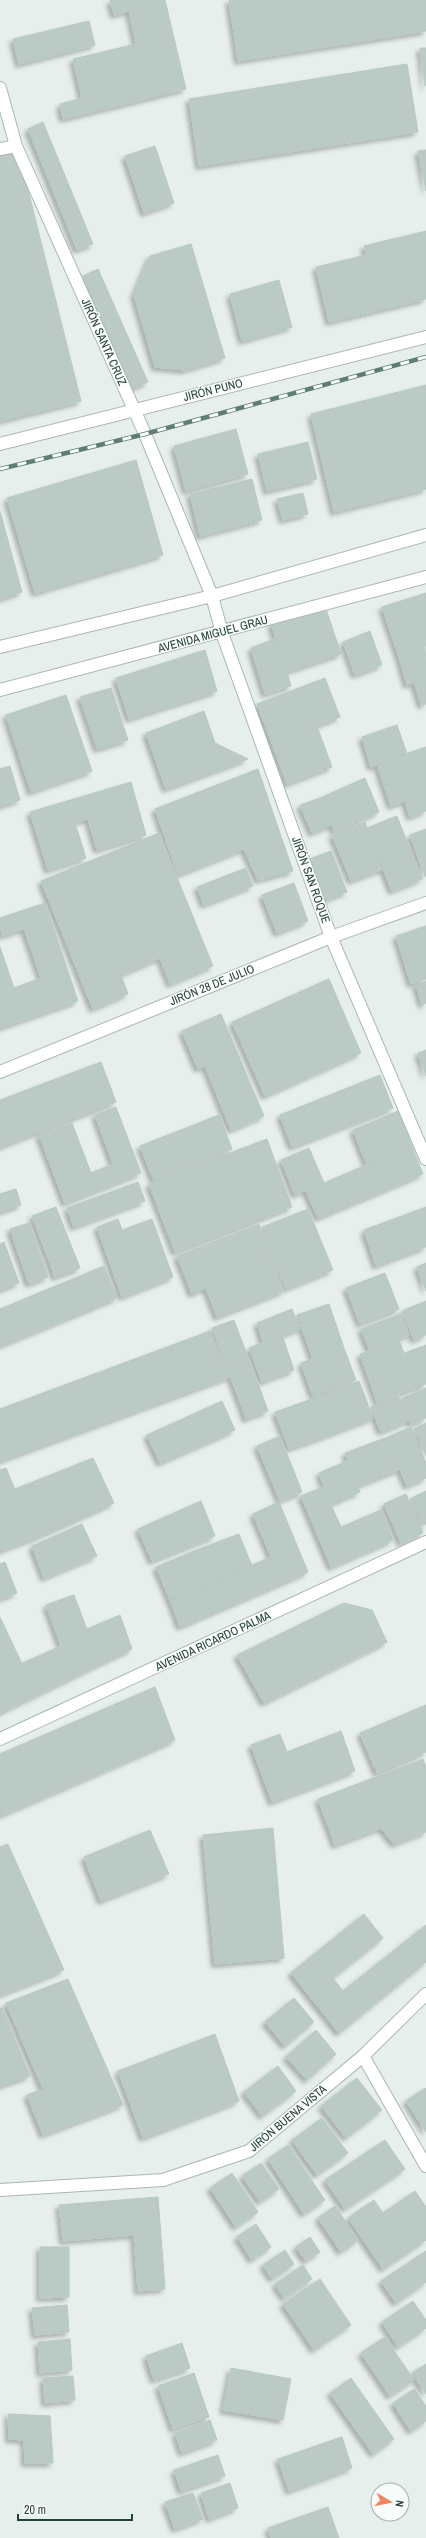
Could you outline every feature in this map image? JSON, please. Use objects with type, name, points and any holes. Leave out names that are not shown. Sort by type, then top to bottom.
[{"type":"street","name":"JIRÓN SANTA CRUZ","points":[[0,88],[16,146],[135,410],[212,596]]},
{"type":"street","points":[[0,149],[16,146]]},
{"type":"street","name":"JIRÓN PUNO","points":[[0,444],[426,337]]},
{"type":"street","points":[[0,647],[212,596],[426,535]]},
{"type":"street","name":"AVENIDA MIGUEL GRAU","points":[[0,690],[222,633],[426,577]]},
{"type":"street","name":"JIRÓN SAN ROQUE","points":[[212,596],[222,633],[331,937],[426,1159]]},
{"type":"street","name":"JIRÓN 28 DE JULIO","points":[[0,1072],[331,937],[426,903]]},
{"type":"street","name":"AVENIDA RICARDO PALMA","points":[[0,1739],[426,1542]]},
{"type":"street","name":"JIRÓN BUENA VISTA","points":[[0,2190],[162,2180],[249,2151],[363,2056],[426,1994]]},
{"type":"street","points":[[363,2056],[426,2166]]},
{"type":"building","points":[[110,0],[165,0],[186,89],[63,119],[60,104],[82,98],[73,59],[136,44],[129,11],[114,15]]},
{"type":"building","points":[[229,0],[426,0],[426,31],[238,61]]},
{"type":"building","points":[[89,21],[95,45],[19,64],[13,39]]},
{"type":"building","points":[[420,48],[426,48],[425,86]]},
{"type":"building","points":[[407,64],[418,132],[199,166],[189,99]]},
{"type":"building","points":[[43,122],[93,244],[77,250],[28,129]]},
{"type":"building","points":[[155,146],[174,203],[144,213],[125,156]]},
{"type":"building","points":[[18,150],[81,401],[0,421],[0,155]]},
{"type":"building","points":[[426,150],[426,191],[418,151]]},
{"type":"building","points":[[426,231],[426,299],[379,310],[364,246]]},
{"type":"building","points":[[191,244],[225,358],[185,370],[155,367],[134,295],[150,256]]},
{"type":"building","points":[[366,255],[379,310],[329,322],[316,267]]},
{"type":"building","points":[[98,269],[148,382],[132,389],[83,276]]},
{"type":"building","points":[[279,280],[292,327],[242,341],[230,294]]},
{"type":"building","points":[[426,385],[426,489],[334,512],[311,414]]},
{"type":"building","points":[[236,429],[248,474],[186,491],[174,446]]},
{"type":"building","points":[[308,442],[317,479],[267,491],[258,454]]},
{"type":"building","points":[[136,460],[163,555],[35,593],[7,498]]},
{"type":"building","points":[[252,479],[262,520],[200,536],[190,494]]},
{"type":"building","points":[[303,493],[308,514],[283,520],[277,499]]},
{"type":"building","points":[[0,511],[22,592],[0,599]]},
{"type":"building","points":[[426,593],[426,645],[398,654],[382,607]]},
{"type":"building","points":[[325,606],[341,654],[287,672],[271,624]]},
{"type":"building","points":[[370,631],[382,665],[355,675],[343,642]]},
{"type":"building","points":[[277,638],[291,686],[265,694],[251,648]]},
{"type":"building","points":[[425,645],[426,678],[407,685],[398,654]]},
{"type":"building","points":[[205,650],[217,691],[129,719],[116,678]]},
{"type":"building","points":[[325,678],[340,717],[272,743],[257,704]]},
{"type":"building","points":[[426,678],[426,704],[421,705],[414,682]]},
{"type":"building","points":[[111,688],[128,740],[97,749],[80,697]]},
{"type":"building","points":[[66,695],[92,771],[31,792],[6,715]]},
{"type":"building","points":[[204,711],[215,743],[248,759],[166,789],[146,733]]},
{"type":"building","points":[[397,725],[407,754],[371,767],[362,737]]},
{"type":"building","points":[[317,726],[332,767],[287,784],[272,743]]},
{"type":"building","points":[[426,747],[426,771],[384,786],[377,764]]},
{"type":"building","points":[[10,766],[20,800],[0,806],[0,769]]},
{"type":"building","points":[[258,769],[293,871],[258,880],[244,849],[178,875],[155,809]]},
{"type":"building","points":[[426,771],[426,811],[410,817],[405,801],[391,806],[384,786]]},
{"type":"building","points":[[365,778],[379,812],[334,831],[320,798]]},
{"type":"building","points":[[131,782],[146,835],[97,850],[88,819],[75,823],[86,858],[48,870],[30,812]]},
{"type":"building","points":[[320,798],[331,825],[312,833],[300,805]]},
{"type":"building","points":[[397,816],[411,852],[381,864],[367,828]]},
{"type":"building","points":[[365,822],[383,869],[351,881],[332,835]]},
{"type":"building","points":[[426,829],[426,876],[425,876],[410,835]]},
{"type":"building","points":[[159,833],[213,966],[170,984],[160,958],[121,975],[128,994],[93,1009],[41,881]]},
{"type":"building","points":[[331,851],[347,892],[322,901],[307,860]]},
{"type":"building","points":[[411,852],[422,879],[392,891],[381,864]]},
{"type":"building","points":[[246,868],[253,886],[204,905],[197,887]]},
{"type":"building","points":[[294,883],[308,921],[277,933],[262,895]]},
{"type":"building","points":[[45,903],[78,1001],[0,1028],[0,947],[14,988],[41,978],[24,929],[2,936],[0,918]]},
{"type":"building","points":[[426,926],[426,955],[404,962],[396,936]]},
{"type":"building","points":[[426,955],[426,979],[411,984],[404,962]]},
{"type":"building","points":[[329,979],[361,1053],[265,1096],[232,1022]]},
{"type":"building","points":[[426,981],[426,1003],[422,1005],[416,985]]},
{"type":"building","points":[[221,1014],[237,1052],[198,1069],[182,1031]]},
{"type":"building","points":[[426,1050],[426,1076],[418,1053]]},
{"type":"building","points":[[237,1052],[264,1116],[231,1130],[205,1066]]},
{"type":"building","points":[[101,1062],[116,1102],[0,1147],[0,1100]]},
{"type":"building","points":[[380,1075],[393,1108],[292,1147],[280,1115]]},
{"type":"building","points":[[116,1107],[141,1173],[65,1203],[39,1135],[72,1123],[91,1173],[113,1164],[95,1115]]},
{"type":"building","points":[[398,1111],[423,1174],[385,1190],[373,1162],[367,1165],[353,1130]]},
{"type":"building","points":[[219,1115],[232,1149],[154,1181],[140,1146]]},
{"type":"building","points":[[267,1139],[292,1207],[175,1252],[149,1184]]},
{"type":"building","points":[[309,1148],[324,1183],[295,1195],[281,1160]]},
{"type":"building","points":[[373,1162],[385,1190],[349,1205],[338,1177]]},
{"type":"building","points":[[338,1177],[349,1205],[318,1218],[306,1191]]},
{"type":"building","points":[[138,1182],[145,1201],[74,1227],[67,1208]]},
{"type":"building","points":[[16,1189],[21,1205],[0,1212],[0,1194]]},
{"type":"building","points":[[56,1207],[80,1268],[55,1277],[32,1216]]},
{"type":"building","points":[[426,1207],[426,1247],[404,1255],[391,1220]]},
{"type":"building","points":[[308,1209],[322,1243],[275,1262],[262,1227]]},
{"type":"building","points":[[118,1219],[122,1230],[152,1219],[173,1277],[122,1297],[97,1227]]},
{"type":"building","points":[[391,1220],[404,1255],[376,1266],[364,1230]]},
{"type":"building","points":[[29,1223],[48,1277],[29,1284],[10,1229]]},
{"type":"building","points":[[259,1224],[284,1291],[217,1317],[206,1288],[192,1294],[177,1256]]},
{"type":"building","points":[[4,1242],[19,1283],[0,1290],[0,1244]]},
{"type":"building","points":[[322,1243],[333,1270],[286,1289],[275,1262]]},
{"type":"building","points":[[426,1263],[426,1291],[417,1267]]},
{"type":"building","points":[[104,1266],[117,1298],[0,1346],[0,1309]]},
{"type":"building","points":[[385,1273],[399,1309],[360,1324],[346,1288]]},
{"type":"building","points":[[426,1301],[426,1335],[414,1340],[402,1311]]},
{"type":"building","points":[[329,1304],[344,1348],[313,1359],[297,1315]]},
{"type":"building","points":[[292,1309],[300,1329],[263,1342],[257,1323]]},
{"type":"building","points":[[401,1314],[409,1335],[369,1349],[361,1329]]},
{"type":"building","points":[[234,1320],[246,1352],[224,1360],[212,1328]]},
{"type":"building","points":[[210,1331],[229,1377],[0,1461],[0,1409]]},
{"type":"building","points":[[282,1335],[294,1370],[262,1382],[249,1348]]},
{"type":"building","points":[[399,1340],[417,1387],[377,1402],[360,1354]]},
{"type":"building","points":[[426,1345],[426,1384],[417,1387],[405,1353]]},
{"type":"building","points":[[344,1348],[356,1380],[313,1396],[301,1363]]},
{"type":"building","points":[[246,1352],[259,1386],[237,1394],[224,1360]]},
{"type":"building","points":[[359,1381],[373,1418],[328,1435],[315,1398]]},
{"type":"building","points":[[259,1386],[268,1411],[246,1419],[237,1394]]},
{"type":"building","points":[[426,1388],[426,1418],[411,1424],[401,1399]]},
{"type":"building","points":[[398,1396],[408,1421],[381,1432],[371,1407]]},
{"type":"building","points":[[315,1398],[328,1435],[289,1449],[275,1412]]},
{"type":"building","points":[[222,1401],[235,1430],[160,1463],[147,1435]]},
{"type":"building","points":[[426,1423],[426,1456],[414,1429]]},
{"type":"building","points":[[411,1427],[426,1463],[426,1478],[407,1486],[386,1438]]},
{"type":"building","points":[[280,1436],[302,1492],[280,1501],[257,1446]]},
{"type":"building","points":[[385,1438],[398,1470],[358,1486],[345,1453]]},
{"type":"building","points":[[93,1458],[114,1503],[35,1538],[15,1489]]},
{"type":"building","points":[[347,1461],[360,1492],[331,1504],[319,1473]]},
{"type":"building","points":[[6,1468],[35,1538],[0,1551],[0,1470]]},
{"type":"building","points":[[323,1487],[341,1527],[381,1510],[393,1540],[331,1567],[301,1496]]},
{"type":"building","points":[[426,1491],[426,1524],[422,1525],[410,1499]]},
{"type":"building","points":[[406,1494],[423,1533],[401,1543],[384,1504]]},
{"type":"building","points":[[201,1501],[215,1536],[152,1561],[138,1529]]},
{"type":"building","points":[[279,1502],[308,1572],[180,1627],[170,1600],[271,1557],[253,1514]]},
{"type":"building","points":[[82,1524],[97,1556],[44,1578],[32,1546]]},
{"type":"building","points":[[239,1534],[252,1566],[208,1585],[194,1551]]},
{"type":"building","points":[[194,1551],[208,1585],[170,1600],[156,1567]]},
{"type":"building","points":[[5,1562],[17,1593],[0,1599],[0,1564]]},
{"type":"building","points":[[74,1595],[100,1664],[0,1713],[0,1673],[61,1646],[46,1605]]},
{"type":"building","points":[[344,1603],[372,1610],[387,1642],[264,1703],[237,1655]]},
{"type":"building","points":[[120,1615],[132,1649],[100,1664],[87,1629]]},
{"type":"building","points":[[0,1617],[22,1664],[0,1673]]},
{"type":"building","points":[[155,1687],[175,1740],[0,1816],[0,1754]]},
{"type":"building","points":[[426,1705],[426,1752],[377,1773],[360,1733]]},
{"type":"building","points":[[341,1731],[355,1771],[272,1802],[251,1745],[280,1734],[287,1752]]},
{"type":"building","points":[[423,1759],[426,1767],[426,1832],[394,1844],[381,1828],[335,1845],[318,1799]]},
{"type":"building","points":[[273,1828],[284,1958],[215,1964],[203,1835]]},
{"type":"building","points":[[150,1830],[169,1874],[101,1901],[84,1857]]},
{"type":"building","points":[[8,1844],[64,1970],[0,1995],[0,1847]]},
{"type":"building","points":[[364,1914],[383,1938],[333,1978],[343,1991],[426,1925],[426,1962],[339,2033],[291,1973]]},
{"type":"building","points":[[68,1979],[123,2105],[43,2135],[27,2095],[43,2089],[6,2003]]},
{"type":"building","points":[[294,1998],[314,2022],[285,2046],[265,2022]]},
{"type":"building","points":[[0,2008],[2,2008],[30,2076],[0,2086]]},
{"type":"building","points":[[316,2030],[336,2054],[307,2080],[286,2057]]},
{"type":"building","points":[[215,2034],[239,2101],[143,2138],[118,2071]]},
{"type":"building","points":[[278,2066],[296,2091],[262,2116],[244,2092]]},
{"type":"building","points":[[357,2078],[382,2110],[346,2138],[321,2106]]},
{"type":"building","points":[[425,2088],[426,2089],[426,2132],[406,2101]]},
{"type":"building","points":[[322,2118],[348,2153],[317,2175],[292,2140]]},
{"type":"building","points":[[385,2140],[405,2169],[345,2209],[325,2180]]},
{"type":"building","points":[[288,2145],[325,2200],[304,2214],[268,2159]]},
{"type":"building","points":[[261,2163],[279,2189],[260,2202],[242,2176]]},
{"type":"building","points":[[232,2173],[258,2212],[236,2227],[210,2188]]},
{"type":"building","points":[[415,2191],[426,2207],[426,2240],[383,2269],[348,2218],[374,2200],[383,2213]]},
{"type":"building","points":[[158,2197],[165,2289],[138,2291],[134,2235],[63,2241],[59,2205]]},
{"type":"building","points":[[335,2206],[358,2240],[341,2252],[318,2218]]},
{"type":"building","points":[[256,2224],[271,2247],[252,2260],[237,2237]]},
{"type":"building","points":[[310,2237],[320,2252],[306,2261],[296,2247]]},
{"type":"building","points":[[40,2247],[69,2247],[69,2297],[40,2298]]},
{"type":"building","points":[[285,2250],[294,2264],[272,2279],[263,2265]]},
{"type":"building","points":[[426,2251],[426,2282],[396,2303],[381,2281]]},
{"type":"building","points":[[303,2265],[312,2279],[284,2298],[275,2284]]},
{"type":"building","points":[[320,2279],[351,2325],[314,2350],[283,2304]]},
{"type":"building","points":[[413,2301],[426,2320],[426,2328],[398,2347],[382,2322]]},
{"type":"building","points":[[67,2305],[69,2332],[35,2335],[32,2308]]},
{"type":"building","points":[[385,2337],[414,2380],[390,2396],[361,2353]]},
{"type":"building","points":[[70,2339],[72,2370],[40,2373],[38,2342]]},
{"type":"building","points":[[182,2343],[190,2368],[154,2380],[146,2356]]},
{"type":"building","points":[[426,2364],[426,2394],[412,2373]]},
{"type":"building","points":[[231,2368],[291,2379],[283,2420],[223,2410]]},
{"type":"building","points":[[194,2373],[209,2417],[173,2429],[158,2386]]},
{"type":"building","points":[[73,2376],[75,2400],[45,2403],[43,2378]]},
{"type":"building","points":[[351,2378],[394,2439],[373,2454],[330,2393]]},
{"type":"building","points":[[414,2389],[426,2406],[426,2421],[411,2431],[393,2403]]},
{"type":"building","points":[[8,2414],[50,2416],[53,2463],[25,2463],[24,2440],[9,2439]]},
{"type":"building","points":[[210,2420],[217,2440],[182,2453],[175,2433]]},
{"type":"building","points":[[342,2437],[352,2468],[289,2491],[278,2459]]},
{"type":"building","points":[[218,2455],[225,2476],[181,2491],[174,2470]]},
{"type":"building","points":[[230,2483],[238,2508],[209,2519],[201,2493]]},
{"type":"building","points":[[193,2493],[203,2519],[175,2529],[165,2502]]},
{"type":"building","points":[[328,2507],[339,2538],[271,2538],[268,2528]]},
{"type":"railway","points":[[0,469],[145,434],[426,357]]}]
